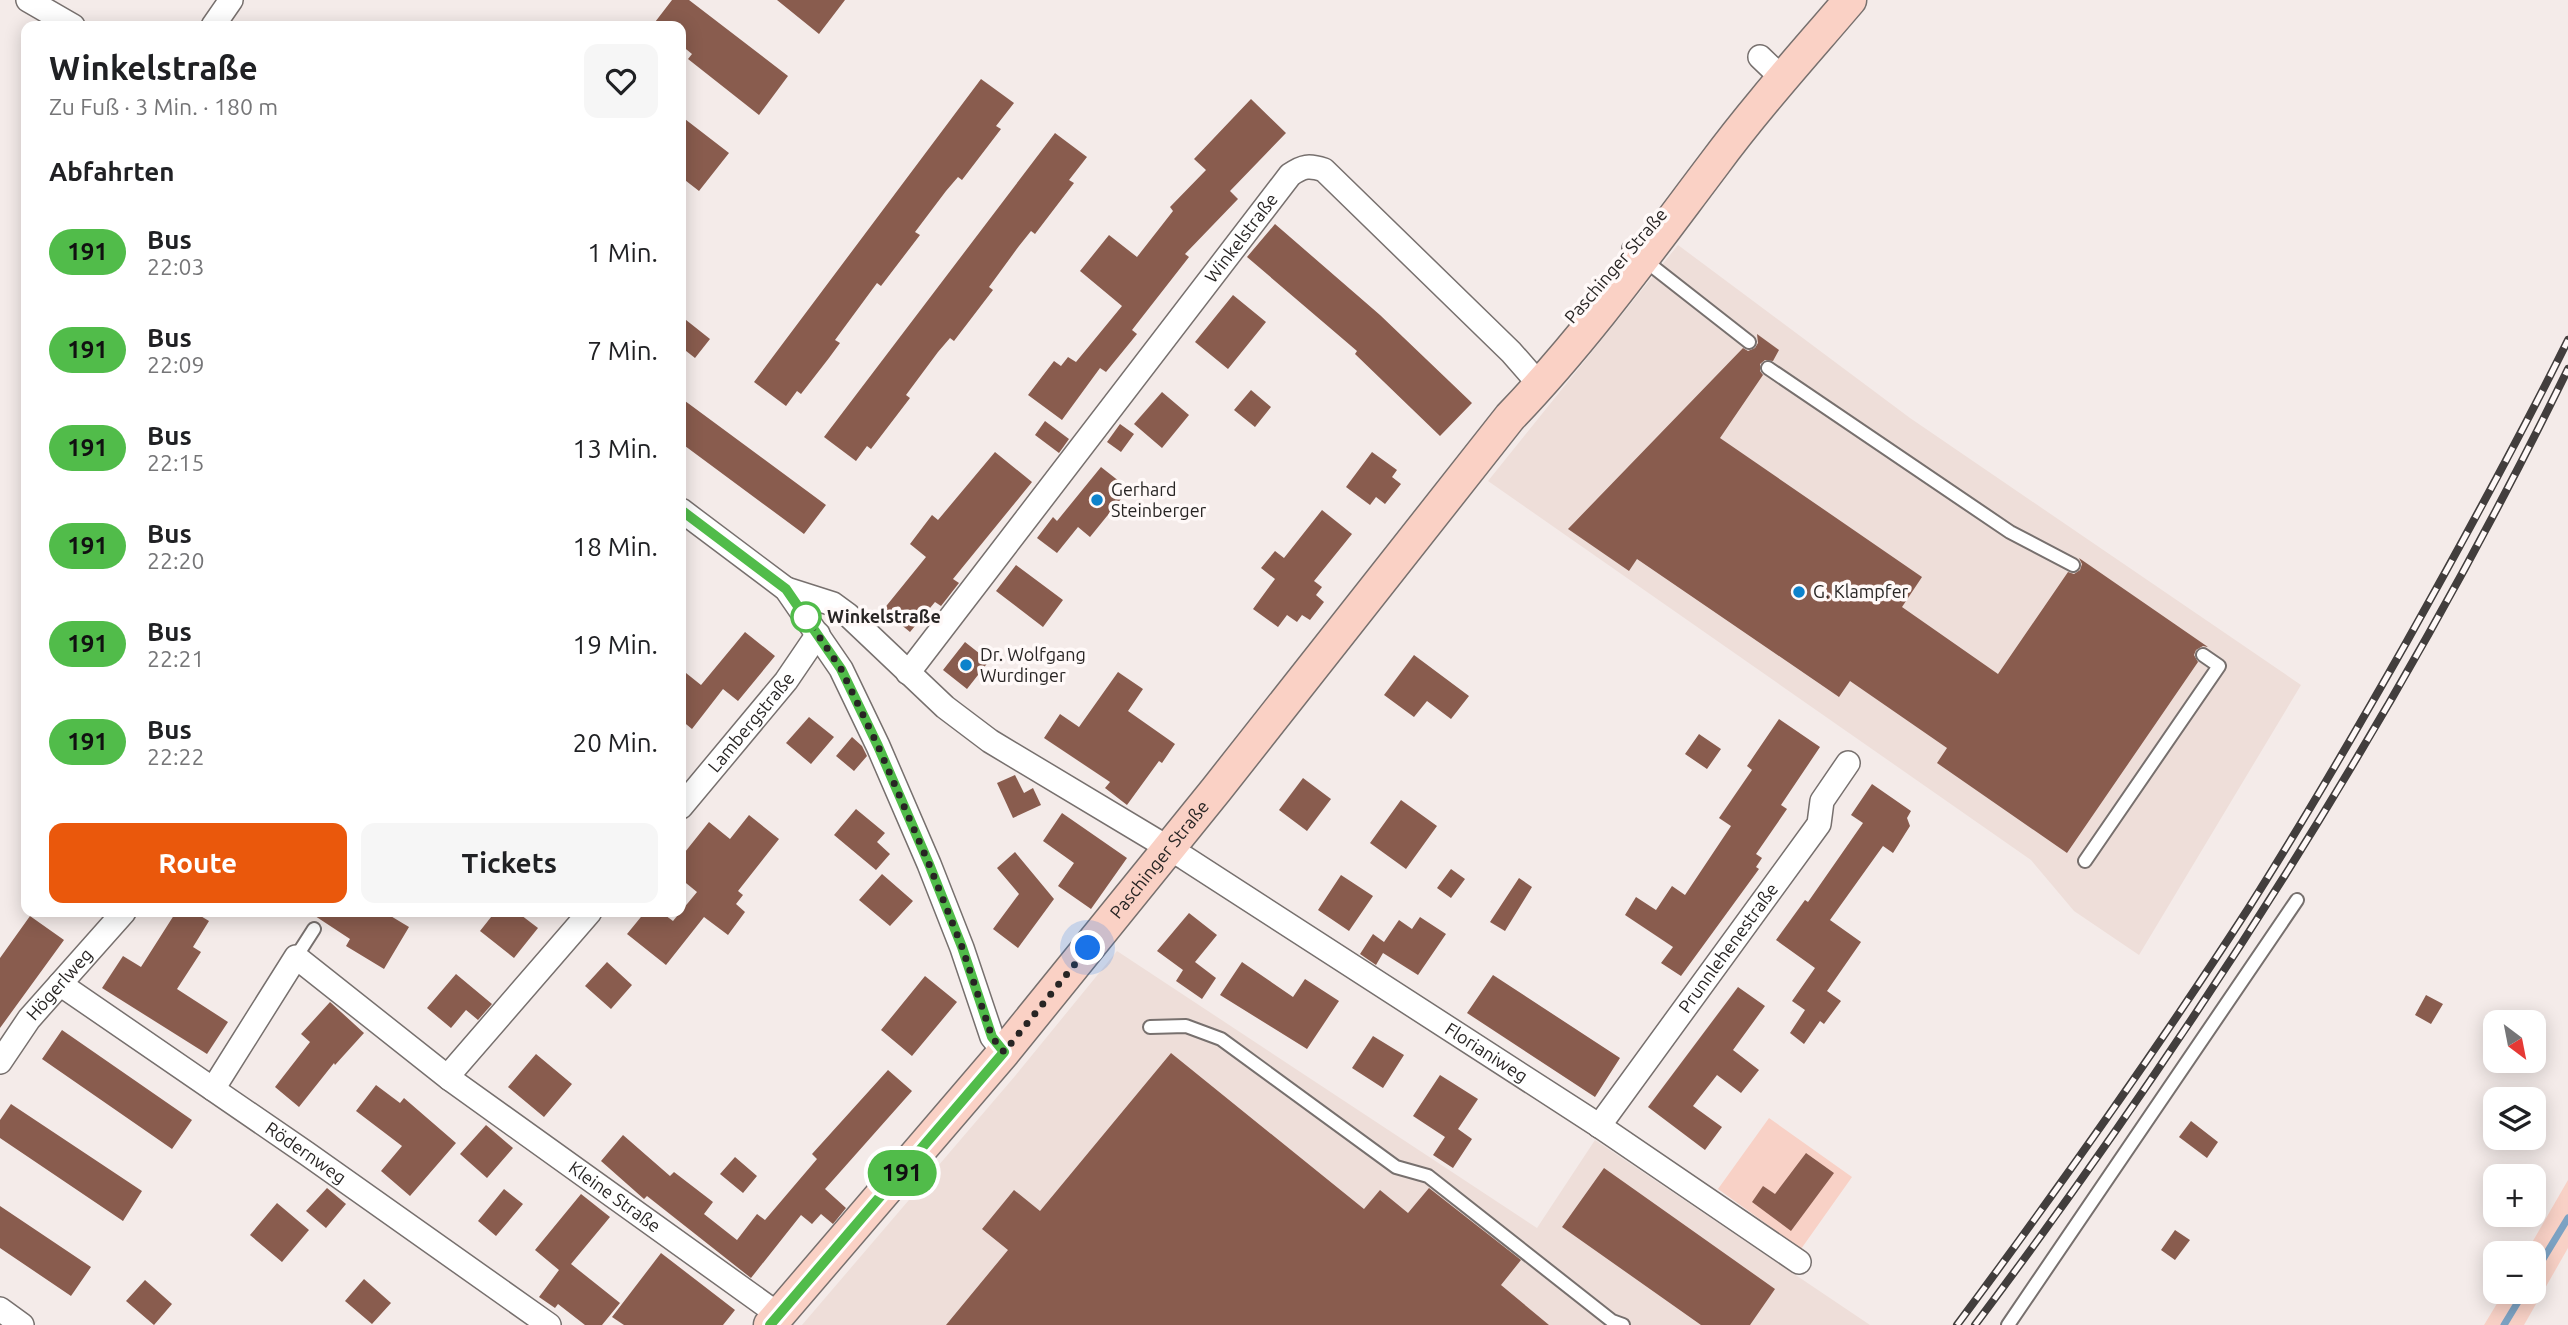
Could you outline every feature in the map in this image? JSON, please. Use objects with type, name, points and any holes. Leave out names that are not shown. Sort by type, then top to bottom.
[{"type":"street","points":[[28,0],[64,21]]},
{"type":"street","points":[[216,21],[231,0]]},
{"type":"street","name":"Paschinger Straße","points":[[774,1320],[1004,1052],[1168,849],[1510,416],[1636,253],[1670,203],[1715,162],[1850,0]]},
{"type":"street","points":[[1760,57],[1783,79]]},
{"type":"street","name":"Winkelstraße","points":[[908,673],[1290,176],[1301,167],[1312,166],[1324,170],[1511,352],[1536,380]]},
{"type":"street","points":[[686,513],[786,589],[841,669],[889,770],[962,947],[992,1037],[1004,1052]]},
{"type":"street","points":[[786,589],[832,604],[848,615],[945,707],[990,741],[1168,849]]},
{"type":"street","name":"Lambergstraße","points":[[686,801],[786,681],[818,634]]},
{"type":"street","name":"Prunnlehenestraße","points":[[1599,1126],[1819,824],[1822,801],[1848,763]]},
{"type":"street","name":"Florianiweg","points":[[1168,849],[1599,1126],[1800,1262]]},
{"type":"street","name":"Högerlweg","points":[[0,1062],[29,1019],[120,917]]},
{"type":"street","points":[[450,1079],[454,1069],[586,917]]},
{"type":"street","points":[[213,1090],[296,957]]},
{"type":"street","name":"Kleine Straße","points":[[296,957],[450,1079],[774,1320]]},
{"type":"street","name":"Rödernweg","points":[[60,984],[548,1325]]},
{"type":"lane","points":[[1636,253],[1749,342]]},
{"type":"lane","points":[[1769,368],[2010,532],[2073,565]]},
{"type":"lane","points":[[2085,861],[2219,666],[2203,655]]},
{"type":"lane","points":[[2008,1325],[2297,900]]},
{"type":"lane","points":[[296,957],[314,929]]},
{"type":"lane","points":[[1150,1027],[1186,1026],[1220,1039],[1396,1167],[1428,1176],[1615,1324]]},
{"type":"shaded area","points":[[1678,245],[1910,418],[2301,685],[2139,955],[2074,911],[2031,860],[1488,481]]},
{"type":"shaded area","points":[[1117,951],[1537,1228],[1595,1140],[1870,1325],[802,1325],[1015,1076]]},
{"type":"shaded area","points":[[1769,1118],[1852,1177],[1801,1249],[1718,1189]]},
{"type":"shaded area","points":[[2568,1180],[2568,1248],[2546,1286],[2546,1241],[2533,1241],[2541,1227],[2546,1227],[2546,1218]]},
{"type":"shaded area","points":[[2497,1304],[2536,1304],[2524,1325],[2484,1325]]},
{"type":"building","points":[[672,0],[689,0],[788,76],[759,115],[688,59],[692,54],[686,49],[686,21],[656,21]]},
{"type":"building","points":[[777,0],[845,0],[819,34]]},
{"type":"building","points":[[981,79],[1014,103],[996,126],[1001,129],[962,180],[958,177],[946,191],[915,232],[920,235],[881,286],[877,283],[835,340],[840,343],[829,358],[801,394],[797,391],[786,406],[754,382]]},
{"type":"building","points":[[1251,99],[1286,133],[1230,191],[1238,199],[1185,254],[1189,257],[1132,330],[1137,334],[1106,372],[1100,368],[1062,420],[1028,395],[1054,361],[1061,366],[1068,357],[1076,362],[1122,306],[1080,271],[1109,235],[1137,257],[1173,211],[1170,207],[1206,170],[1194,159]]},
{"type":"building","points":[[686,120],[729,153],[699,191],[686,181]]},
{"type":"building","points":[[1055,133],[1087,157],[1069,180],[1074,183],[1035,234],[1031,231],[1019,246],[989,287],[993,290],[954,341],[950,338],[938,352],[906,395],[910,398],[871,449],[867,446],[856,461],[824,437]]},
{"type":"building","points":[[1275,224],[1380,315],[1472,403],[1440,436],[1355,354],[1357,351],[1247,257]]},
{"type":"building","points":[[1233,295],[1266,322],[1228,369],[1195,342]]},
{"type":"building","points":[[686,320],[710,339],[695,358],[686,351]]},
{"type":"building","name":"G. Klampfer","points":[[1757,334],[1779,350],[1773,361],[1765,360],[1760,364],[1763,375],[1720,438],[1922,577],[1902,607],[1998,674],[2068,572],[2074,574],[2080,570],[2082,564],[2079,558],[2208,647],[2203,646],[2196,650],[2194,655],[2198,662],[2067,853],[1937,763],[1947,748],[1850,681],[1839,697],[1637,559],[1629,571],[1568,529],[1743,348],[1748,351],[1755,348],[1758,343]]},
{"type":"building","points":[[1251,390],[1271,407],[1255,427],[1234,410]]},
{"type":"building","points":[[1162,392],[1189,415],[1162,448],[1134,424]]},
{"type":"building","points":[[686,402],[826,505],[804,534],[686,447]]},
{"type":"building","points":[[1045,421],[1069,439],[1059,453],[1035,435]]},
{"type":"building","points":[[1120,424],[1134,434],[1121,452],[1107,442]]},
{"type":"building","points":[[995,452],[1032,482],[953,579],[959,583],[941,606],[935,602],[910,632],[883,610],[926,557],[910,544],[932,515],[938,520]]},
{"type":"building","points":[[1372,452],[1397,470],[1392,477],[1401,484],[1385,504],[1376,497],[1370,505],[1346,487]]},
{"type":"building","name":"Gerhard Steinberger","points":[[1101,467],[1129,489],[1090,537],[1078,527],[1057,553],[1037,538],[1053,517],[1057,521]]},
{"type":"building","points":[[1322,510],[1352,534],[1314,581],[1322,587],[1316,595],[1324,602],[1310,620],[1302,615],[1297,622],[1287,615],[1278,627],[1253,609],[1275,579],[1261,568],[1275,551],[1284,558]]},
{"type":"building","points":[[1016,565],[1063,600],[1043,627],[996,591]]},
{"type":"building","points":[[745,632],[775,656],[738,701],[723,689],[692,729],[686,724],[686,673],[701,685]]},
{"type":"building","name":"Dr. Wolfgang Wurdinger","points":[[965,642],[989,661],[967,689],[943,670]]},
{"type":"building","points":[[1414,655],[1469,696],[1451,719],[1427,701],[1414,717],[1384,695]]},
{"type":"building","points":[[1118,672],[1143,689],[1128,711],[1175,744],[1127,805],[1105,788],[1110,782],[1044,738],[1060,714],[1079,727]]},
{"type":"building","points":[[809,717],[834,737],[811,764],[786,743]]},
{"type":"building","points":[[1779,719],[1820,747],[1781,805],[1787,809],[1756,854],[1762,858],[1756,867],[1759,869],[1681,976],[1661,963],[1673,947],[1625,915],[1636,897],[1656,910],[1672,886],[1685,895],[1731,826],[1719,818],[1752,770],[1747,766]]},
{"type":"building","points":[[1699,734],[1721,749],[1707,769],[1685,754]]},
{"type":"building","points":[[852,737],[862,746],[867,756],[854,771],[836,756]]},
{"type":"building","points":[[1015,775],[1024,793],[1033,788],[1041,805],[1013,818],[997,783]]},
{"type":"building","points":[[1303,778],[1331,799],[1307,831],[1279,810]]},
{"type":"building","points":[[1872,784],[1911,811],[1907,818],[1910,826],[1893,853],[1883,846],[1830,920],[1861,942],[1827,991],[1841,1001],[1824,1024],[1820,1021],[1804,1044],[1790,1033],[1805,1010],[1792,1001],[1815,968],[1776,940],[1805,900],[1808,902],[1863,823],[1851,815]]},
{"type":"building","points":[[1401,800],[1437,826],[1406,869],[1370,843]]},
{"type":"building","points":[[856,809],[885,833],[877,842],[890,854],[876,870],[834,835]]},
{"type":"building","points":[[1062,813],[1127,858],[1091,909],[1058,886],[1074,863],[1043,841]]},
{"type":"building","points":[[749,815],[779,839],[738,891],[743,895],[736,904],[745,912],[728,935],[704,917],[666,965],[627,934],[641,917],[668,917],[673,921],[676,917],[686,917],[686,905],[697,892],[686,883],[686,851],[709,822],[730,839]]},
{"type":"building","points":[[1015,852],[1054,899],[1018,948],[993,929],[1019,894],[997,868]]},
{"type":"building","points":[[1451,869],[1465,879],[1451,898],[1437,888]]},
{"type":"building","points":[[882,874],[913,901],[890,926],[859,900]]},
{"type":"building","points":[[1341,875],[1373,896],[1349,931],[1318,910]]},
{"type":"building","points":[[1519,878],[1532,887],[1505,931],[1490,922]]},
{"type":"building","points":[[1189,913],[1217,935],[1195,962],[1216,978],[1202,999],[1176,981],[1183,970],[1157,951]]},
{"type":"building","points":[[29,917],[64,940],[0,1028],[0,958]]},
{"type":"building","points":[[173,917],[202,917],[209,921],[193,947],[201,952],[177,989],[228,1022],[207,1054],[102,988],[123,956],[141,967]]},
{"type":"building","points":[[317,917],[392,917],[409,927],[384,969],[346,946],[350,939]]},
{"type":"building","points":[[491,917],[524,917],[538,928],[514,958],[480,931]]},
{"type":"building","points":[[1420,917],[1446,934],[1418,975],[1383,953],[1376,965],[1360,954],[1373,934],[1384,942],[1399,920],[1412,929]]},
{"type":"building","points":[[607,962],[632,985],[611,1009],[585,986]]},
{"type":"building","points":[[1242,962],[1293,997],[1305,979],[1339,1001],[1307,1049],[1220,995]]},
{"type":"building","points":[[456,974],[492,1004],[478,1020],[466,1010],[451,1028],[427,1008]]},
{"type":"building","points":[[1493,975],[1620,1058],[1595,1097],[1467,1013]]},
{"type":"building","points":[[925,976],[957,1002],[912,1056],[881,1030]]},
{"type":"building","points":[[1738,987],[1765,1006],[1733,1050],[1759,1070],[1741,1093],[1717,1075],[1693,1106],[1722,1127],[1705,1150],[1648,1107]]},
{"type":"building","points":[[2426,995],[2443,1004],[2431,1024],[2415,1015]]},
{"type":"building","points":[[330,1002],[364,1033],[335,1065],[334,1063],[299,1107],[275,1087],[310,1042],[301,1034]]},
{"type":"building","points":[[62,1030],[192,1120],[172,1149],[42,1059]]},
{"type":"building","points":[[1373,1036],[1404,1055],[1383,1088],[1352,1068]]},
{"type":"building","points":[[1171,1053],[1364,1209],[1380,1190],[1408,1213],[1429,1188],[1521,1260],[1501,1285],[1549,1325],[946,1325],[1008,1250],[982,1229],[1014,1190],[1040,1211]]},
{"type":"building","points":[[536,1054],[572,1084],[544,1117],[508,1087]]},
{"type":"building","points":[[888,1070],[912,1091],[825,1189],[846,1208],[833,1224],[821,1214],[812,1224],[801,1215],[751,1278],[647,1196],[644,1199],[601,1161],[623,1135],[670,1176],[674,1172],[713,1202],[704,1214],[737,1240],[757,1214],[765,1220],[817,1159],[812,1154]]},
{"type":"building","points":[[1440,1075],[1478,1099],[1458,1129],[1472,1139],[1453,1168],[1433,1155],[1445,1137],[1413,1116]]},
{"type":"building","points":[[376,1085],[400,1103],[404,1098],[456,1143],[410,1196],[381,1171],[402,1146],[356,1111]]},
{"type":"building","points":[[11,1104],[142,1191],[123,1221],[0,1138],[0,1120]]},
{"type":"building","points":[[2191,1121],[2218,1142],[2207,1158],[2179,1137]]},
{"type":"building","points":[[486,1125],[513,1148],[487,1178],[460,1154]]},
{"type":"building","points":[[1806,1153],[1834,1173],[1791,1231],[1752,1202],[1763,1186],[1775,1194]]},
{"type":"building","points":[[735,1157],[757,1176],[743,1193],[720,1174]]},
{"type":"building","points":[[1604,1168],[1775,1289],[1750,1325],[1701,1325],[1562,1227]]},
{"type":"building","points":[[327,1188],[346,1204],[326,1228],[306,1211]]},
{"type":"building","points":[[504,1189],[523,1204],[496,1236],[478,1221]]},
{"type":"building","points":[[581,1194],[610,1217],[571,1264],[620,1303],[602,1325],[585,1325],[558,1304],[555,1308],[539,1297],[559,1270],[535,1250]]},
{"type":"building","points":[[277,1203],[309,1230],[282,1262],[250,1235]]},
{"type":"building","points":[[0,1206],[91,1267],[71,1296],[0,1248]]},
{"type":"building","points":[[2175,1230],[2190,1240],[2175,1260],[2161,1250]]},
{"type":"building","points":[[661,1253],[735,1310],[723,1325],[624,1325],[612,1317]]},
{"type":"building","points":[[364,1279],[391,1303],[372,1324],[345,1301]]},
{"type":"building","points":[[145,1280],[172,1304],[154,1325],[126,1301]]},
{"type":"waterway","points":[[2546,1254],[2568,1218]]},
{"type":"waterway","points":[[2504,1325],[2517,1304]]},
{"type":"railway","points":[[1957,1325],[2142,1067],[2268,876],[2348,744],[2427,605],[2568,340]]},
{"type":"railway","points":[[1975,1325],[2139,1096],[2294,861],[2437,618],[2568,369]]},
{"type":"bus line","name":"191","points":[[686,514],[786,589],[841,669],[905,806],[962,947],[992,1037],[1004,1052],[770,1325]]},
{"type":"place","name":"Gerhard Steinberger","points":[[1097,500]]},
{"type":"place","name":"G. Klampfer","points":[[1799,592]]},
{"type":"place","name":"Winkelstraße","points":[[806,617]]},
{"type":"place","name":"Dr. Wolfgang Wurdinger","points":[[966,665]]},
{"type":"route","points":[[806,617],[841,669],[878,746],[962,947],[992,1037],[1004,1052],[1088,948]]}]
